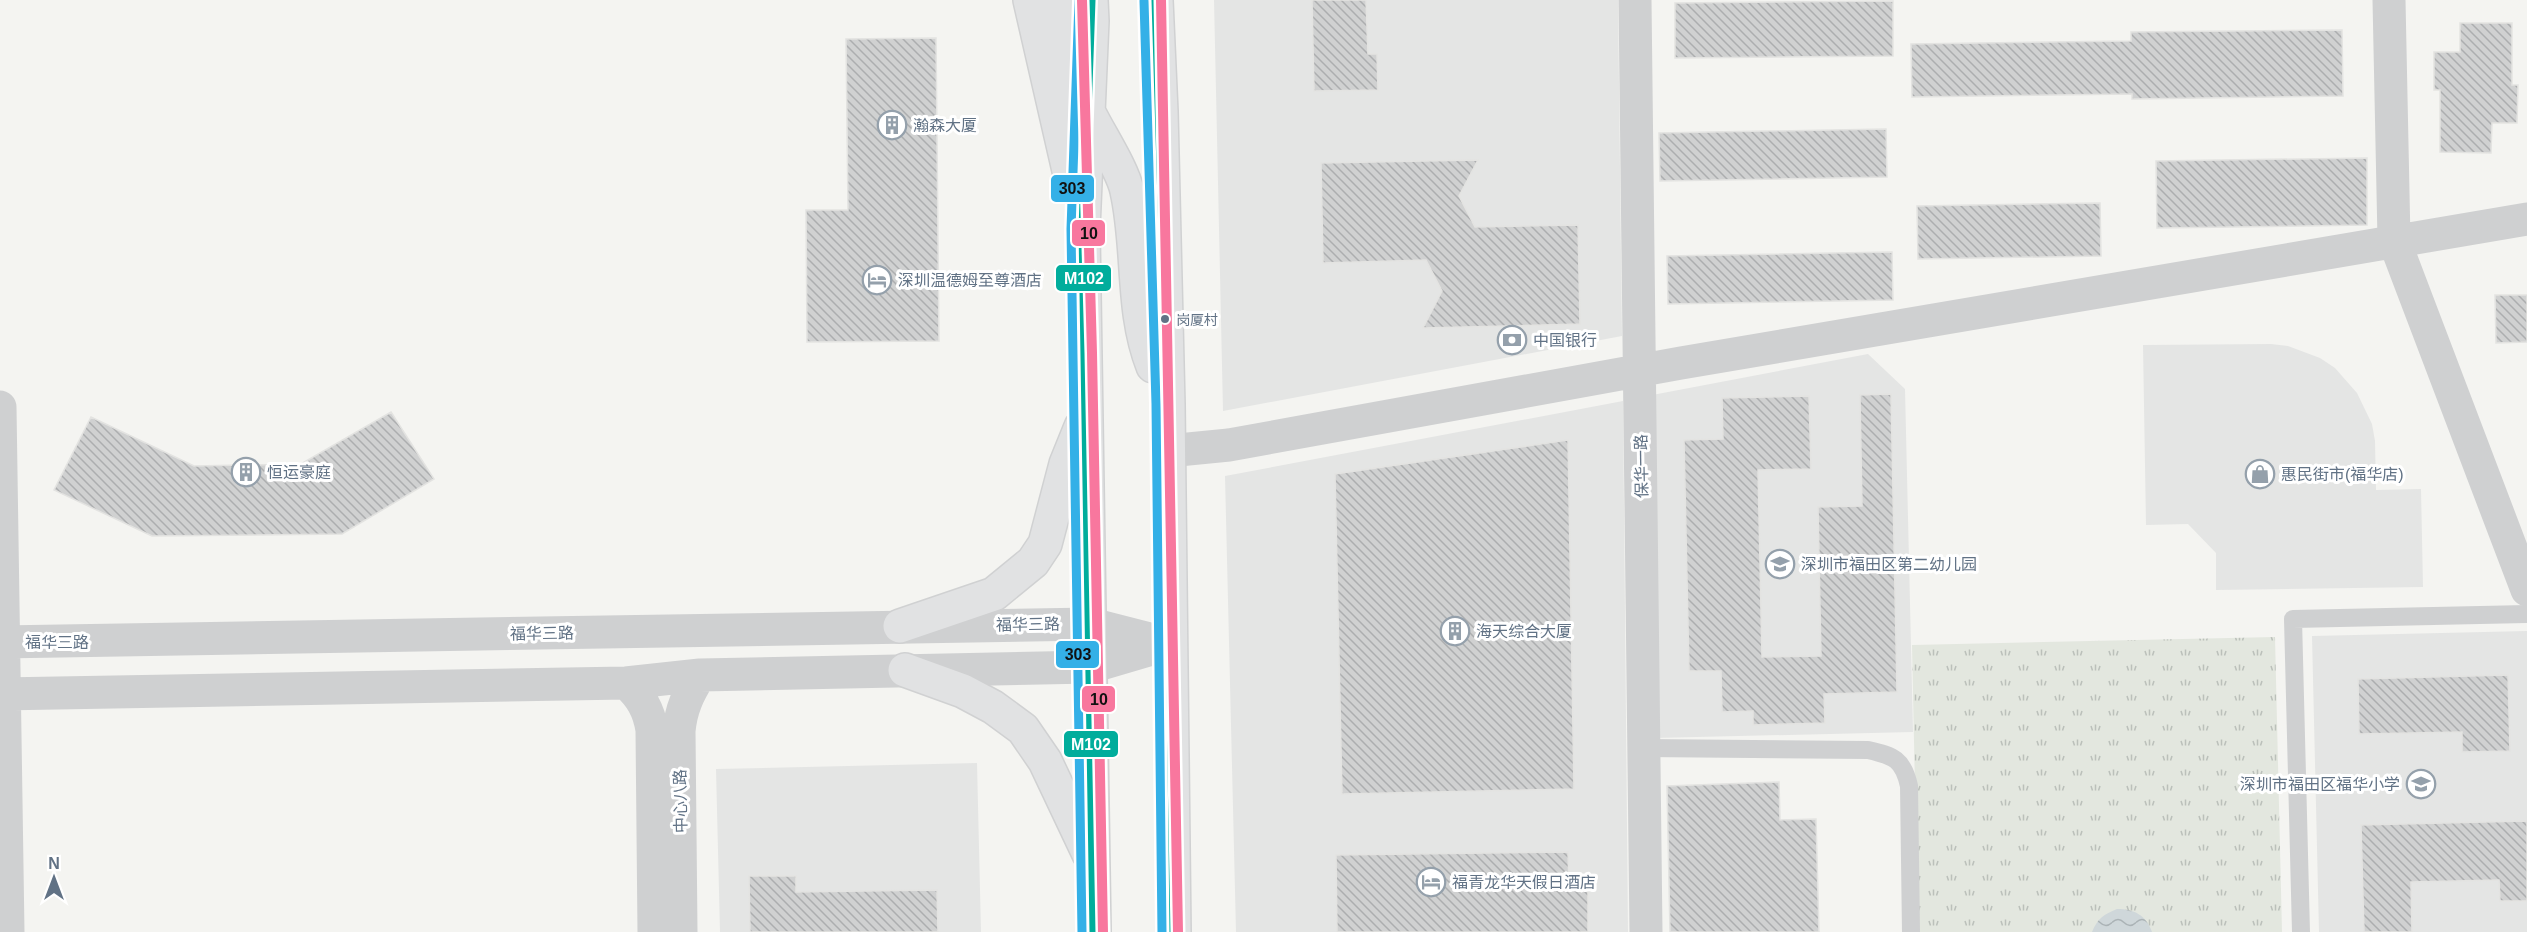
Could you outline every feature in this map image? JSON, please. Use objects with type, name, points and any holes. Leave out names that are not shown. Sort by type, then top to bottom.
[{"type":"main road","points":[[1030,0],[1083,229]]},
{"type":"main road","points":[[1056,0],[1069,63],[1088,111],[1127,188],[1133,220],[1140,312],[1146,344],[1168,404]]},
{"type":"main road","points":[[1091,0],[1083,229],[1094,932]]},
{"type":"main road","points":[[1156,0],[1168,404],[1174,932]]},
{"type":"main road","points":[[1158,37],[1165,0]]},
{"type":"main road","points":[[900,626],[994,594],[1033,562],[1045,544],[1066,464],[1087,411]]},
{"type":"main road","points":[[905,670],[963,691],[993,707],[1023,729],[1045,761],[1093,861]]},
{"type":"street","name":"保华一路","points":[[1635,0],[1647,932]]},
{"type":"street","points":[[2389,0],[2394,240],[2527,590]]},
{"type":"street","points":[[1168,451],[1229,445],[1640,371],[2527,219]]},
{"type":"street","points":[[0,407],[2,694],[9,932]]},
{"type":"street","name":"福华三路","points":[[2,642],[1090,624],[1169,644]]},
{"type":"street","points":[[2,694],[626,682],[700,675],[1090,667],[1169,644]]},
{"type":"street","name":"中心八路","points":[[681,932],[679,731],[686,699],[700,675]]},
{"type":"street","name":"中心八路","points":[[626,682],[647,709],[652,730],[654,932]]},
{"type":"lane","points":[[2301,932],[2293,619],[2527,614]]},
{"type":"lane","points":[[1644,748],[1869,750],[1891,756],[1905,769],[1910,786],[1911,932]]},
{"type":"shaded area","points":[[1214,0],[1618,0],[1622,336],[1223,411]]},
{"type":"shaded area","name":"惠民街市(福华店)","points":[[2271,344],[2288,346],[2320,358],[2335,368],[2357,393],[2372,424],[2375,441],[2376,490],[2421,489],[2423,587],[2216,590],[2216,553],[2188,524],[2146,525],[2143,345]]},
{"type":"shaded area","name":"深圳市福田区第二幼儿园","points":[[1868,354],[1905,389],[1913,732],[1654,738],[1647,396]]},
{"type":"shaded area","name":"海天综合大厦","points":[[1623,401],[1628,932],[1236,932],[1225,476]]},
{"type":"shaded area","name":"深圳市福田区福华小学","points":[[2527,631],[2527,932],[2319,932],[2312,636]]},
{"type":"shaded area","points":[[977,763],[981,932],[720,932],[716,769]]},
{"type":"green space","points":[[2275,637],[2282,932],[1918,932],[1912,645]]},
{"type":"water","points":[[2117,909],[2139,914],[2152,932],[2092,932],[2102,918]]},
{"type":"building","points":[[1312,0],[1366,0],[1368,54],[1377,54],[1378,90],[1314,91]]},
{"type":"building","points":[[1893,1],[1893,56],[1675,58],[1675,3]]},
{"type":"building","points":[[2460,23],[2512,23],[2512,85],[2518,85],[2517,123],[2492,123],[2491,153],[2440,152],[2440,90],[2434,90],[2434,52],[2460,52]]},
{"type":"building","points":[[2342,30],[2343,96],[2132,99],[2132,94],[1912,97],[1911,44],[2131,41],[2131,32]]},
{"type":"building","name":"瀚森大厦","points":[[936,38],[939,341],[807,342],[806,210],[848,210],[846,39]]},
{"type":"building","points":[[1886,129],[1887,177],[1660,181],[1659,133]]},
{"type":"building","points":[[2367,158],[2367,225],[2157,228],[2156,161]]},
{"type":"building","points":[[1478,160],[1459,196],[1475,227],[1578,225],[1580,324],[1423,328],[1442,291],[1426,260],[1323,263],[1321,163]]},
{"type":"building","points":[[2100,203],[2101,256],[1918,259],[1917,206]]},
{"type":"building","points":[[1892,252],[1893,300],[1668,304],[1667,256]]},
{"type":"building","points":[[2495,295],[2527,295],[2527,342],[2496,343]]},
{"type":"building","points":[[1891,394],[1897,692],[1824,694],[1825,723],[1753,725],[1753,711],[1722,712],[1721,671],[1689,671],[1684,440],[1723,439],[1722,398],[1809,396],[1811,469],[1758,470],[1762,657],[1821,656],[1818,507],[1862,506],[1860,395]]},
{"type":"building","name":"恒运豪庭","points":[[391,412],[434,479],[342,534],[152,536],[54,490],[91,417],[194,466],[301,464]]},
{"type":"building","name":"海天综合大厦","points":[[1568,440],[1574,789],[1342,794],[1335,474]]},
{"type":"building","points":[[2508,675],[2510,751],[2462,752],[2462,732],[2359,734],[2358,679]]},
{"type":"building","points":[[1779,782],[1780,820],[1816,819],[1819,932],[1670,932],[1667,786]]},
{"type":"building","points":[[2527,821],[2527,901],[2500,901],[2499,880],[2411,882],[2412,932],[2364,932],[2361,825]]},
{"type":"building","name":"福青龙华天假日酒店","points":[[1568,852],[1569,886],[1588,886],[1588,932],[1337,932],[1336,855]]},
{"type":"building","points":[[749,876],[796,876],[796,892],[937,890],[938,932],[750,932]]},
{"type":"transit line","name":"10","points":[[1082,0],[1092,353],[1103,932]]},
{"type":"transit line","name":"M102","points":[[1091,0],[1083,229],[1094,932]]},
{"type":"transit line","name":"M102","points":[[1156,0],[1168,404],[1174,932]]},
{"type":"transit line","name":"10","points":[[1161,0],[1178,932]]},
{"type":"transit line","name":"303","points":[[1079,1],[1071,229],[1082,932]]},
{"type":"transit line","name":"303","points":[[1144,1],[1156,404],[1162,932]]},
{"type":"place","name":"瀚森大厦","points":[[892,125]]},
{"type":"place","name":"深圳温德姆至尊酒店","points":[[877,280]]},
{"type":"place","name":"岗厦村","points":[[1165,319]]},
{"type":"place","name":"中国银行","points":[[1512,340]]},
{"type":"place","name":"恒运豪庭","points":[[246,472]]},
{"type":"place","name":"惠民街市(福华店)","points":[[2260,474]]},
{"type":"place","name":"深圳市福田区第二幼儿园","points":[[1780,564]]},
{"type":"place","name":"海天综合大厦","points":[[1455,631]]},
{"type":"place","name":"深圳市福田区福华小学","points":[[2421,784]]},
{"type":"place","name":"福青龙华天假日酒店","points":[[1431,882]]}]
